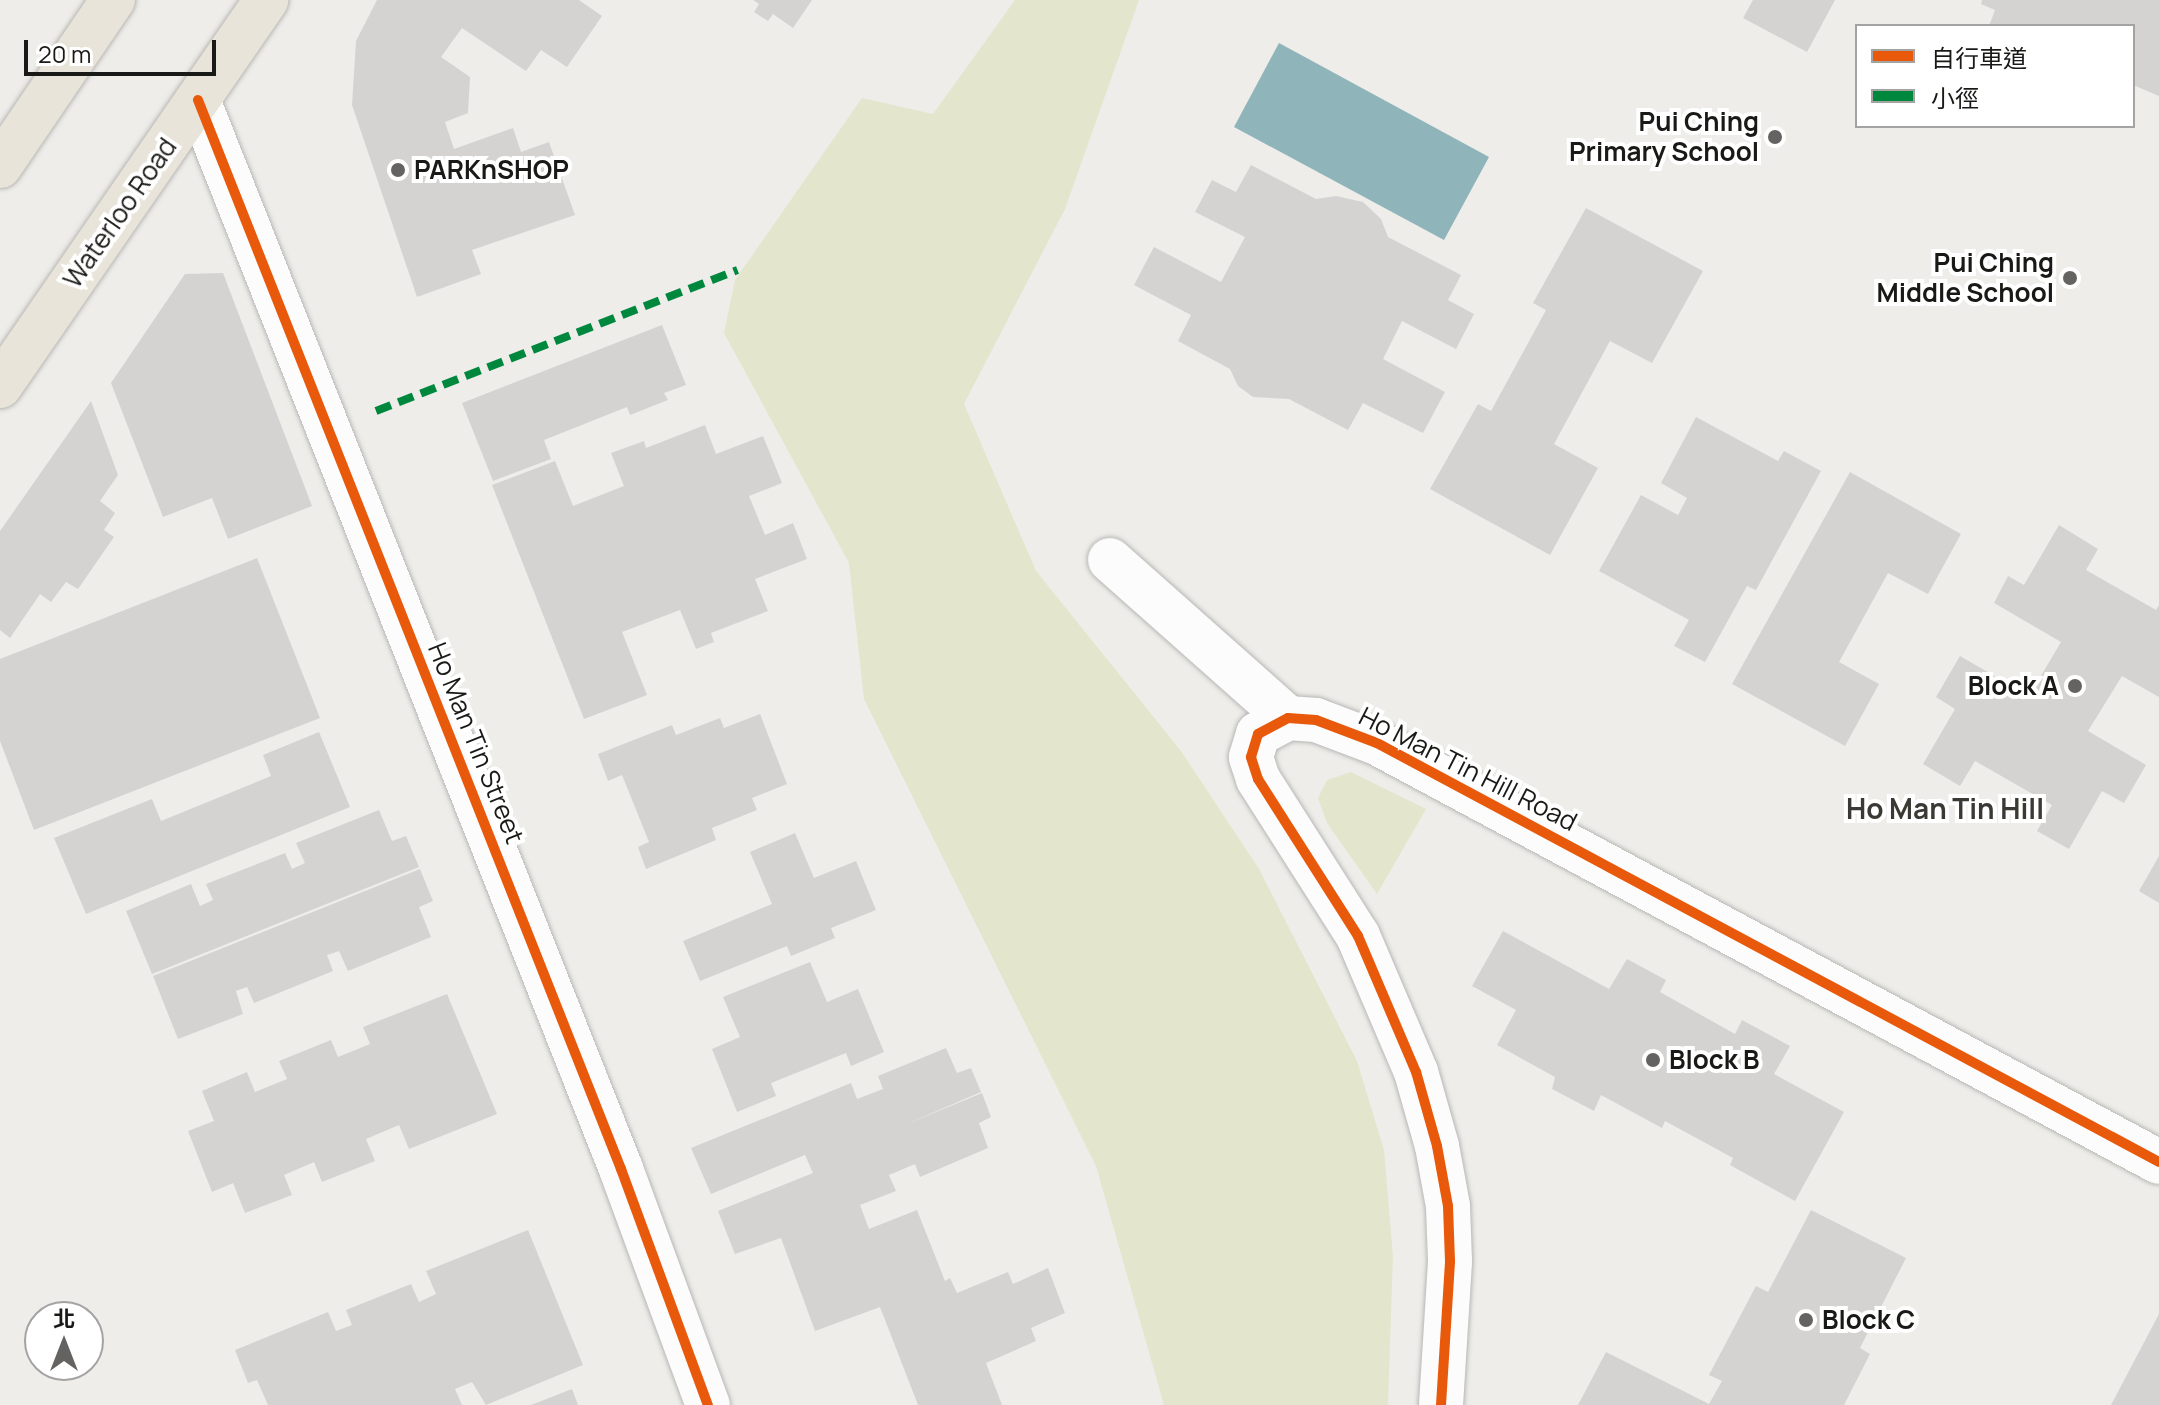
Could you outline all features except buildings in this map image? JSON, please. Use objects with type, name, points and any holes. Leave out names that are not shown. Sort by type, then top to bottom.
[{"type":"main road","points":[[0,166],[113,0]]},
{"type":"main road","name":"Waterloo Road","points":[[0,386],[266,0]]},
{"type":"street","name":"Ho Man Tin Street","points":[[198,100],[621,1169],[708,1405]]},
{"type":"street","points":[[1110,560],[1288,718],[1258,734],[1251,757],[1258,779],[1358,936],[1416,1072],[1437,1146],[1448,1206],[1450,1261],[1441,1405]]},
{"type":"street","name":"Ho Man Tin Hill Road","points":[[1288,718],[1316,720],[1377,743],[2159,1162]]},
{"type":"green space","points":[[1015,0],[1139,0],[1065,209],[964,404],[1036,571],[1181,751],[1259,869],[1357,1061],[1384,1150],[1393,1256],[1388,1405],[1164,1405],[1096,1166],[864,699],[849,563],[724,333],[735,280],[862,98],[933,114]]},
{"type":"green space","points":[[1351,772],[1426,809],[1377,894],[1327,823],[1318,798],[1327,780]]},
{"type":"water","points":[[1279,43],[1489,157],[1444,240],[1234,127]]},
{"type":"marked path","points":[[376,411],[738,270]]},
{"type":"cycle path","points":[[198,100],[621,1169],[708,1405]]},
{"type":"cycle path","points":[[1441,1405],[1450,1261],[1448,1206],[1437,1146],[1416,1072],[1358,936],[1258,779],[1251,757],[1258,734],[1288,718],[1316,720],[1377,743],[2159,1162]]},
{"type":"place","name":"Pui Ching Primary School","points":[[1775,137]]},
{"type":"place","name":"PARKnSHOP","points":[[398,170]]},
{"type":"place","name":"Pui Ching Middle School","points":[[2070,278]]},
{"type":"place","name":"Block A","points":[[2075,686]]},
{"type":"place","name":"Block B","points":[[1653,1060]]},
{"type":"place","name":"Block C","points":[[1806,1320]]},
{"type":"district","name":"Ho Man Tin Hill","points":[[1945,808]]}]
